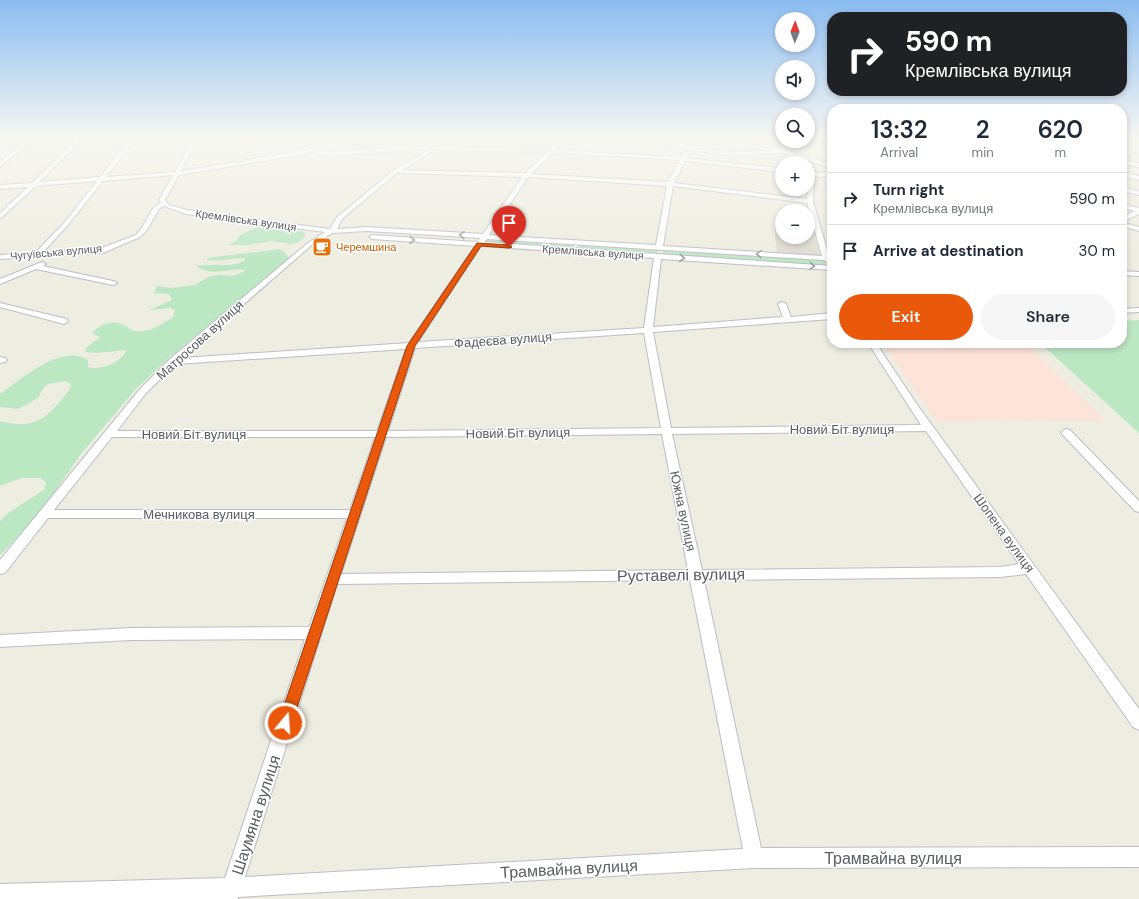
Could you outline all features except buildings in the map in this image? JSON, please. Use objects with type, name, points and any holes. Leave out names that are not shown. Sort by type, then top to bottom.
[{"type":"street","points":[[0,217],[37,181]]},
{"type":"street","points":[[0,187],[69,181]]},
{"type":"street","points":[[37,255],[66,224],[100,181]]},
{"type":"street","name":"Чугуївська вулиця","points":[[0,257],[100,251],[138,236],[144,230],[156,208],[164,202],[174,181]]},
{"type":"street","name":"Матросова вулиця","points":[[0,569],[143,391],[174,360],[311,243],[332,231],[339,218],[384,181]]},
{"type":"street","name":"Шаумяна вулиця","points":[[230,893],[314,633],[411,346],[521,181]]},
{"type":"street","points":[[626,181],[670,184],[810,201]]},
{"type":"street","name":"Южна вулиця","points":[[672,181],[658,252],[648,330],[666,431],[697,575],[754,858]]},
{"type":"street","points":[[1127,190],[1139,193]]},
{"type":"street","points":[[810,196],[810,201],[827,252]]},
{"type":"street","name":"Кремлівська вулиця","points":[[164,202],[167,206],[186,212],[332,231],[344,235],[482,241],[827,264]]},
{"type":"street","points":[[1127,207],[1139,210]]},
{"type":"street","points":[[1127,217],[1139,210]]},
{"type":"street","points":[[1127,225],[1139,229]]},
{"type":"street","name":"Кремлівська вулиця","points":[[658,252],[827,264]]},
{"type":"street","points":[[0,282],[65,253]]},
{"type":"street","points":[[35,267],[113,283]]},
{"type":"street","points":[[1127,272],[1139,274]]},
{"type":"street","points":[[782,304],[788,319]]},
{"type":"street","points":[[0,305],[64,321]]},
{"type":"street","points":[[1127,311],[1139,310]]},
{"type":"street","name":"Фадеєва вулиця","points":[[174,360],[411,346],[827,316]]},
{"type":"street","name":"Шопена вулиця","points":[[875,348],[929,428],[1139,722]]},
{"type":"street","name":"Новий Біт вулиця","points":[[108,434],[381,434],[929,428]]},
{"type":"street","points":[[1066,432],[1139,508]]},
{"type":"street","name":"Мечникова вулиця","points":[[44,514],[354,514]]},
{"type":"street","name":"Руставелі вулиця","points":[[333,579],[1000,572],[1029,568]]},
{"type":"street","points":[[0,641],[131,634],[314,633]]},
{"type":"street","name":"Трамвайна вулиця","points":[[0,894],[230,893],[754,858],[1139,858]]},
{"type":"shaded area","points":[[815,237],[820,256],[777,254],[776,244],[815,244]]},
{"type":"shaded area","points":[[885,348],[1031,348],[1106,421],[937,422]]},
{"type":"green space","points":[[261,225],[305,232],[305,236],[299,242],[292,244],[271,241],[248,245],[227,245],[236,241],[240,235]]},
{"type":"green space","points":[[488,239],[654,249],[658,251],[656,254],[652,254],[487,242]]},
{"type":"green space","points":[[279,249],[284,251],[290,258],[169,358],[135,390],[81,454],[49,500],[20,535],[0,555],[0,521],[8,513],[44,490],[46,483],[41,478],[22,478],[0,486],[0,421],[13,424],[24,424],[41,419],[55,407],[70,389],[71,384],[65,381],[48,384],[44,387],[38,398],[18,409],[0,407],[0,394],[30,372],[54,359],[66,356],[78,356],[88,360],[88,367],[93,368],[105,367],[116,362],[126,350],[97,353],[85,352],[86,348],[100,337],[93,334],[93,332],[102,325],[113,322],[123,325],[131,330],[146,331],[173,317],[175,310],[170,308],[149,310],[172,300],[169,294],[154,293],[157,286],[171,288],[195,285],[210,276],[233,276],[243,272],[244,270],[240,269],[212,272],[201,269],[197,266],[228,265],[240,263],[245,260],[245,258],[207,260],[207,258]]},
{"type":"green space","points":[[668,250],[820,260],[825,261],[826,264],[822,265],[663,254],[663,251]]},
{"type":"green space","points":[[1139,320],[1139,433],[1046,348],[1127,348],[1127,321]]},
{"type":"place","name":"Черемшина","points":[[322,247]]},
{"type":"route","points":[[285,723],[411,346],[480,245],[509,247]]}]
